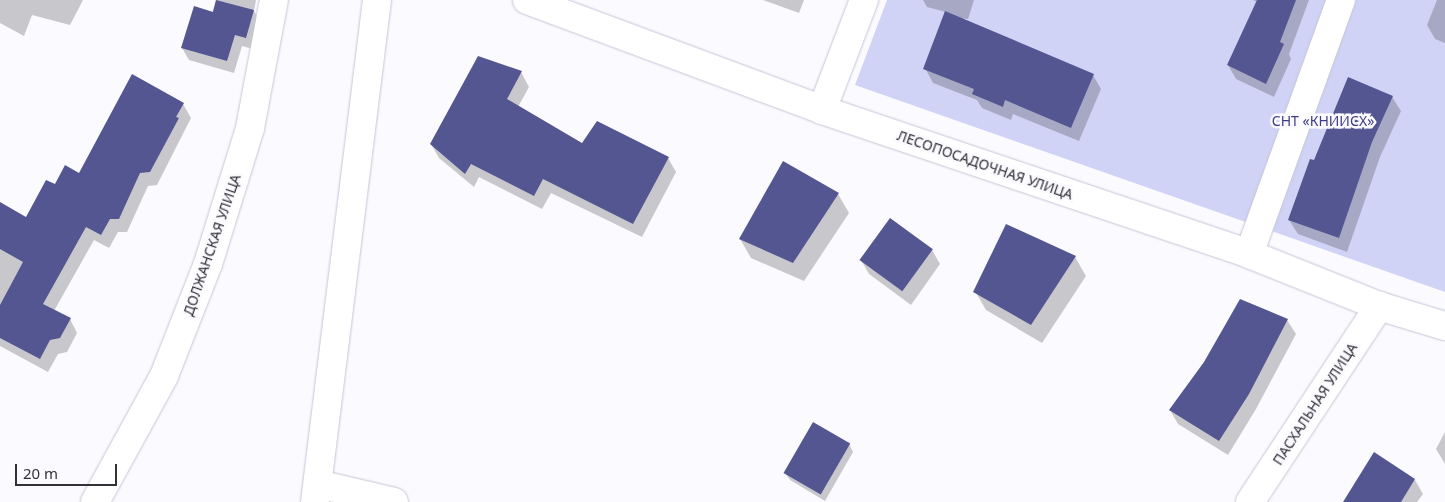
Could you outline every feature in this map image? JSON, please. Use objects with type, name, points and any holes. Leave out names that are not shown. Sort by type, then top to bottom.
[{"type":"street","name":"ДОЛЖАНСКАЯ УЛИЦА","points":[[95,502],[164,376],[208,264],[250,128],[274,0]]},
{"type":"street","points":[[377,0],[317,493],[394,502]]},
{"type":"street","name":"ЛЕСОПОСАДОЧНАЯ УЛИЦА","points":[[527,0],[822,110],[1249,254],[1379,306],[1445,326]]},
{"type":"street","points":[[822,110],[864,0]]},
{"type":"street","points":[[1249,254],[1341,0]]},
{"type":"street","name":"ПАСХАЛЬНАЯ УЛИЦА","points":[[1250,502],[1379,306]]},
{"type":"green space","name":"СНТ «КНИИСХ»","points":[[887,0],[1445,0],[1445,292],[855,85]]},
{"type":"building","points":[[216,0],[254,10],[246,38],[235,35],[227,61],[181,48],[194,6],[213,12]]},
{"type":"building","points":[[1257,0],[1296,0],[1280,42],[1284,44],[1266,84],[1227,65]]},
{"type":"building","points":[[945,11],[1094,74],[1071,128],[1005,100],[1003,107],[972,94],[974,89],[923,69]]},
{"type":"building","points":[[478,56],[522,71],[507,99],[582,143],[597,121],[669,157],[633,224],[543,179],[534,196],[471,164],[465,174],[430,144]]},
{"type":"building","points":[[132,74],[184,103],[176,117],[179,118],[150,172],[140,173],[119,219],[110,219],[101,235],[86,227],[43,304],[71,318],[60,338],[50,340],[40,359],[0,338],[0,305],[23,262],[0,249],[0,202],[26,217],[46,180],[55,184],[65,165],[79,173]]},
{"type":"building","points":[[1348,77],[1393,96],[1372,142],[1339,238],[1288,220],[1310,159],[1314,160]]},
{"type":"building","points":[[783,161],[839,193],[793,263],[739,239]]},
{"type":"building","points":[[890,218],[933,249],[902,291],[859,260]]},
{"type":"building","points":[[1006,224],[1076,256],[1031,325],[973,292]]},
{"type":"building","points":[[1240,299],[1288,319],[1249,394],[1219,441],[1169,410],[1204,362]]},
{"type":"building","points":[[813,422],[850,444],[821,495],[784,473]]},
{"type":"building","points":[[1374,452],[1415,479],[1401,502],[1343,502]]}]
